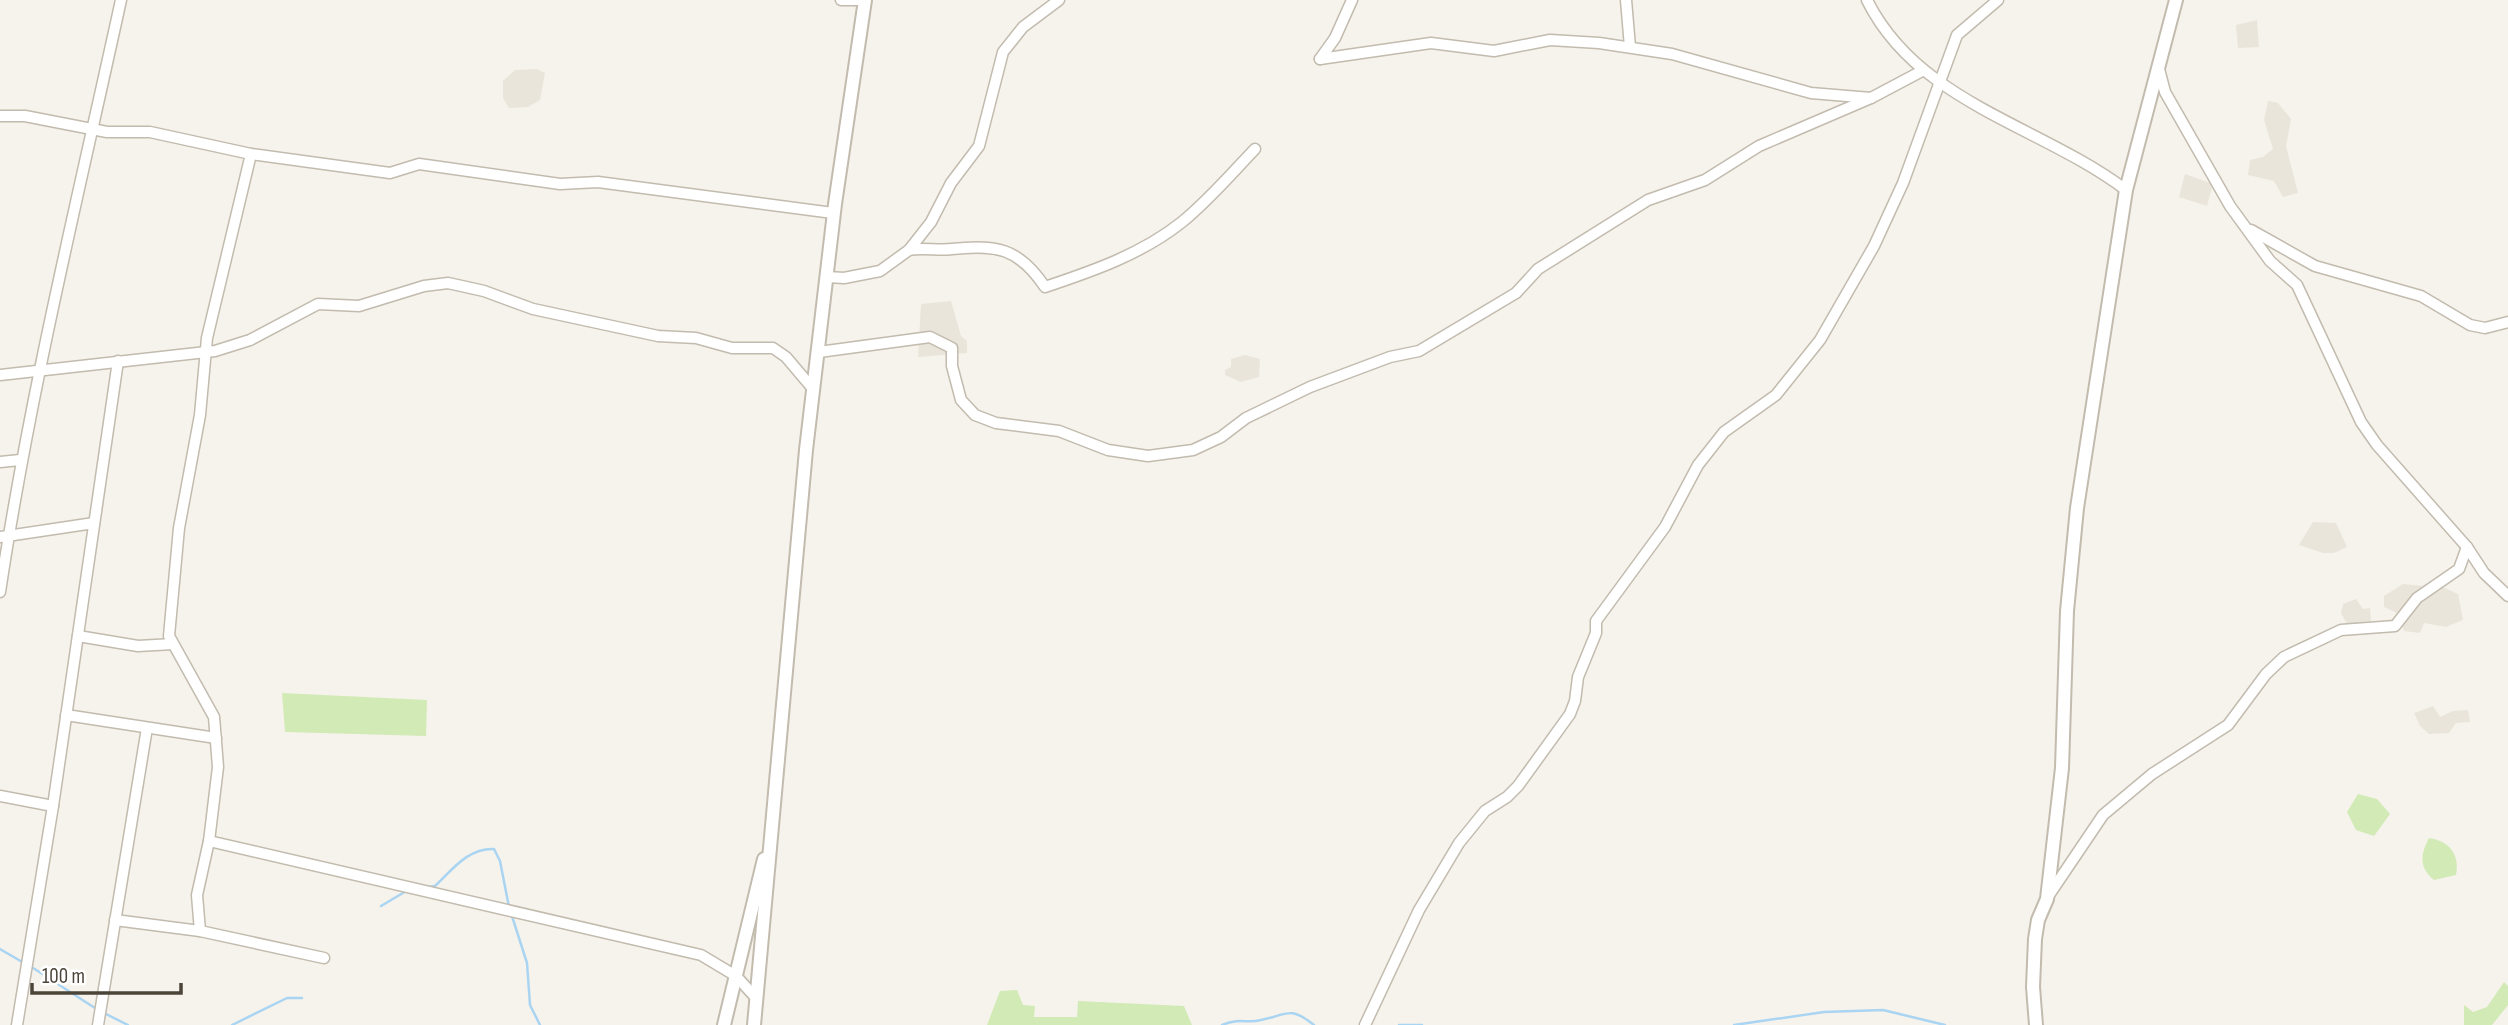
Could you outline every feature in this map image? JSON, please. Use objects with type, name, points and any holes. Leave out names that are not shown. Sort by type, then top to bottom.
[{"type":"street","points":[[0,592],[4,536],[38,370],[121,0]]},
{"type":"street","points":[[754,1025],[792,584],[834,214],[864,0],[841,0]]},
{"type":"street","points":[[827,277],[844,278],[880,271],[909,250],[931,222],[951,183],[979,146],[1003,52],[1023,27],[1059,0]]},
{"type":"street","points":[[1352,0],[1335,38],[1321,59],[1431,43],[1494,51],[1550,40],[1630,47],[1672,54],[1811,93],[1871,98]]},
{"type":"street","points":[[1626,0],[1630,47]]},
{"type":"street","points":[[1867,0],[1898,46],[1939,85],[2093,165],[2126,190]]},
{"type":"street","points":[[1365,1025],[1419,910],[1459,843],[1485,811],[1507,797],[1518,786],[1566,720],[1575,701],[1578,677],[1596,633],[1597,621],[1665,527],[1698,465],[1724,432],[1783,387],[1820,340],[1874,246],[1903,183],[1957,35],[1998,0]]},
{"type":"street","points":[[2047,899],[2062,768],[2067,611],[2077,508],[2126,190],[2176,0]]},
{"type":"street","points":[[2159,69],[2165,92],[2244,226],[2270,261],[2297,285],[2351,405],[2372,438],[2467,547],[2484,573],[2508,596]]},
{"type":"street","points":[[819,352],[930,337],[952,348],[952,366],[961,400],[975,415],[996,423],[1059,431],[1108,450],[1148,456],[1192,450],[1221,438],[1246,418],[1310,387],[1390,357],[1419,351],[1516,293],[1538,269],[1648,200],[1705,180],[1759,146],[1871,98],[1922,71]]},
{"type":"street","points":[[0,116],[24,116],[92,129],[150,132],[251,154],[390,173],[419,164],[560,184],[598,182],[834,214]]},
{"type":"street","points":[[909,250],[982,245],[1001,248],[1019,258],[1045,287],[1095,271],[1164,235],[1184,220],[1255,149]]},
{"type":"street","points":[[200,931],[197,895],[209,841],[218,767],[214,717],[169,636],[178,528],[200,415],[206,352],[251,154]]},
{"type":"street","points":[[2244,226],[2315,266],[2421,296],[2470,325],[2485,328],[2508,322]]},
{"type":"street","points":[[0,375],[206,352],[245,342],[318,304],[364,305],[424,286],[447,283],[484,291],[533,309],[647,334],[696,338],[732,348],[773,348],[786,358],[814,390]]},
{"type":"street","points":[[17,1025],[53,806],[118,361]]},
{"type":"street","points":[[0,462],[20,460]]},
{"type":"street","points":[[4,536],[94,523]]},
{"type":"street","points":[[2036,1025],[2032,987],[2038,920],[2047,899],[2103,815],[2152,774],[2228,725],[2266,674],[2284,657],[2342,630],[2395,626],[2417,598],[2459,569],[2467,547]]},
{"type":"street","points":[[78,636],[138,646],[173,644]]},
{"type":"street","points":[[66,715],[216,738]]},
{"type":"street","points":[[98,1025],[147,728]]},
{"type":"street","points":[[0,796],[53,806]]},
{"type":"street","points":[[724,1025],[771,828]]},
{"type":"street","points":[[209,841],[701,955],[736,976],[757,999]]},
{"type":"street","points":[[115,920],[200,931],[324,958]]},
{"type":"shaded area","points":[[2257,20],[2259,47],[2238,48],[2236,25]]},
{"type":"shaded area","points":[[537,69],[545,73],[540,100],[528,107],[509,108],[503,98],[503,81],[515,70]]},
{"type":"shaded area","points":[[2268,101],[2278,103],[2291,119],[2286,146],[2298,193],[2283,197],[2274,181],[2248,175],[2250,160],[2263,157],[2273,149],[2264,120]]},
{"type":"shaded area","points":[[2185,174],[2213,184],[2207,206],[2179,197]]},
{"type":"shaded area","points":[[951,301],[961,336],[967,341],[967,353],[918,357],[921,304]]},
{"type":"shaded area","points":[[1245,355],[1260,359],[1259,377],[1241,382],[1225,375],[1225,370],[1231,367],[1231,359]]},
{"type":"shaded area","points":[[2313,522],[2336,523],[2347,547],[2334,553],[2323,553],[2299,545]]},
{"type":"shaded area","points":[[2403,584],[2445,588],[2458,594],[2463,620],[2446,627],[2424,623],[2420,633],[2404,631],[2397,613],[2384,607],[2384,596]]},
{"type":"shaded area","points":[[2356,599],[2363,609],[2370,608],[2371,621],[2347,624],[2341,613],[2343,604]]},
{"type":"shaded area","points":[[2433,706],[2440,717],[2453,711],[2468,710],[2470,722],[2456,723],[2449,733],[2429,734],[2420,726],[2414,713]]},
{"type":"green space","points":[[282,693],[427,700],[426,736],[285,732]]},
{"type":"green space","points":[[2358,794],[2377,799],[2390,814],[2374,836],[2356,830],[2347,812]]},
{"type":"green space","points":[[2429,838],[2442,842],[2451,850],[2456,861],[2456,875],[2434,880],[2426,871],[2422,861]]},
{"type":"green space","points":[[2504,982],[2508,986],[2508,1005],[2492,1025],[2464,1025],[2464,1005],[2473,1012],[2487,1007]]},
{"type":"green space","points":[[1017,990],[1023,1005],[1035,1006],[1034,1017],[1077,1017],[1078,1001],[1184,1006],[1192,1025],[987,1025],[1000,991]]},
{"type":"waterway","points":[[428,887],[435,886],[469,856],[494,849],[500,861],[509,907]]},
{"type":"waterway","points":[[381,906],[408,890]]},
{"type":"waterway","points":[[511,913],[527,963],[530,1005],[540,1025]]},
{"type":"waterway","points":[[0,949],[24,963]]},
{"type":"waterway","points":[[30,966],[98,1010]]},
{"type":"waterway","points":[[232,1025],[287,998],[302,998]]},
{"type":"waterway","points":[[1734,1025],[1824,1012],[1883,1010],[1945,1025]]},
{"type":"waterway","points":[[104,1013],[128,1025]]},
{"type":"waterway","points":[[1222,1025],[1234,1021],[1256,1021],[1288,1013],[1299,1015],[1314,1025]]},
{"type":"waterway","points":[[1399,1025],[1422,1025]]}]
